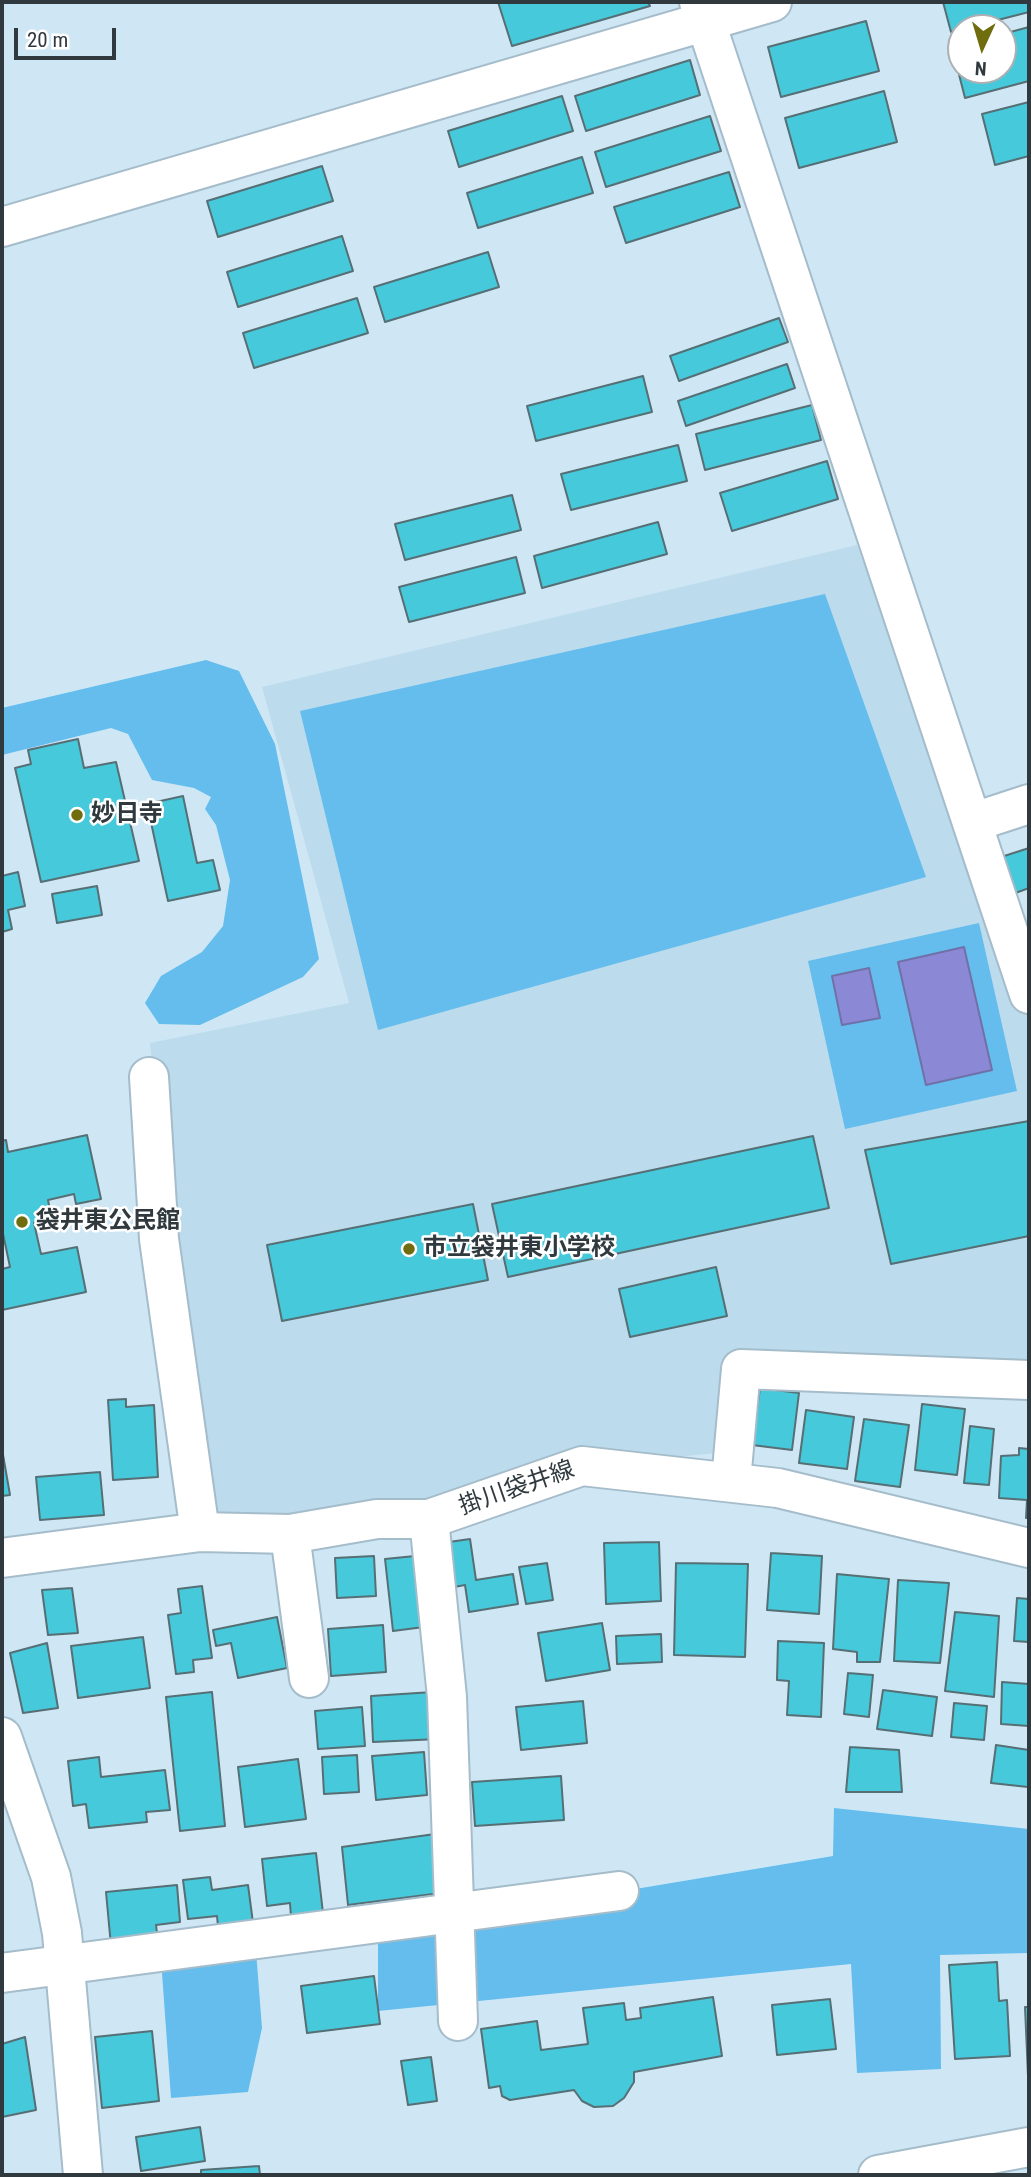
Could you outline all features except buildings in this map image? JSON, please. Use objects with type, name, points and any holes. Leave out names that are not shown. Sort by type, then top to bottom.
[{"type":"main road","points":[[2,228],[702,12],[772,2]]},
{"type":"main road","points":[[702,12],[974,822],[1029,994]]},
{"type":"main road","points":[[974,822],[1029,804]]},
{"type":"main road","points":[[149,1077],[159,1239],[200,1532]]},
{"type":"main road","points":[[731,1481],[741,1369],[1029,1380]]},
{"type":"main road","name":"掛川袋井線","points":[[2,1558],[200,1532],[290,1534],[377,1519],[429,1519],[582,1466],[778,1488],[1029,1548]]},
{"type":"main road","points":[[429,1519],[447,1697],[458,2021]]},
{"type":"main road","points":[[290,1534],[309,1678]]},
{"type":"main road","points":[[2,1737],[51,1877],[65,1963],[83,2175]]},
{"type":"main road","points":[[2,1973],[619,1891]]},
{"type":"main road","points":[[878,2175],[1029,2147]]},
{"type":"shaded area","points":[[857,545],[1029,1016],[1029,1376],[742,1369],[716,1453],[582,1466],[429,1519],[200,1532],[150,1043],[349,1003],[262,687]]},
{"type":"shaded area","points":[[825,594],[926,877],[378,1030],[300,711]]},
{"type":"shaded area","points":[[206,660],[239,671],[275,744],[319,959],[303,977],[200,1025],[159,1024],[145,1003],[161,976],[202,952],[223,926],[230,880],[216,825],[205,809],[211,797],[194,788],[152,780],[128,734],[111,728],[2,755],[2,708]]},
{"type":"shaded area","points":[[979,923],[1017,1091],[845,1129],[808,961]]},
{"type":"shaded area","points":[[964,947],[992,1070],[926,1085],[898,962]]},
{"type":"shaded area","points":[[869,968],[880,1018],[842,1025],[832,976]]},
{"type":"shaded area","points":[[834,1808],[1029,1829],[1029,1953],[940,1955],[941,2069],[857,2073],[851,1964],[378,2011],[378,1932],[833,1856]]},
{"type":"shaded area","points":[[255,1938],[262,2028],[248,2092],[171,2098],[161,1959]]},
{"type":"place","name":"妙日寺","points":[[77,815]]},
{"type":"place","name":"袋井東公民館","points":[[22,1222]]},
{"type":"place","name":"市立袋井東小学校","points":[[409,1249]]}]
